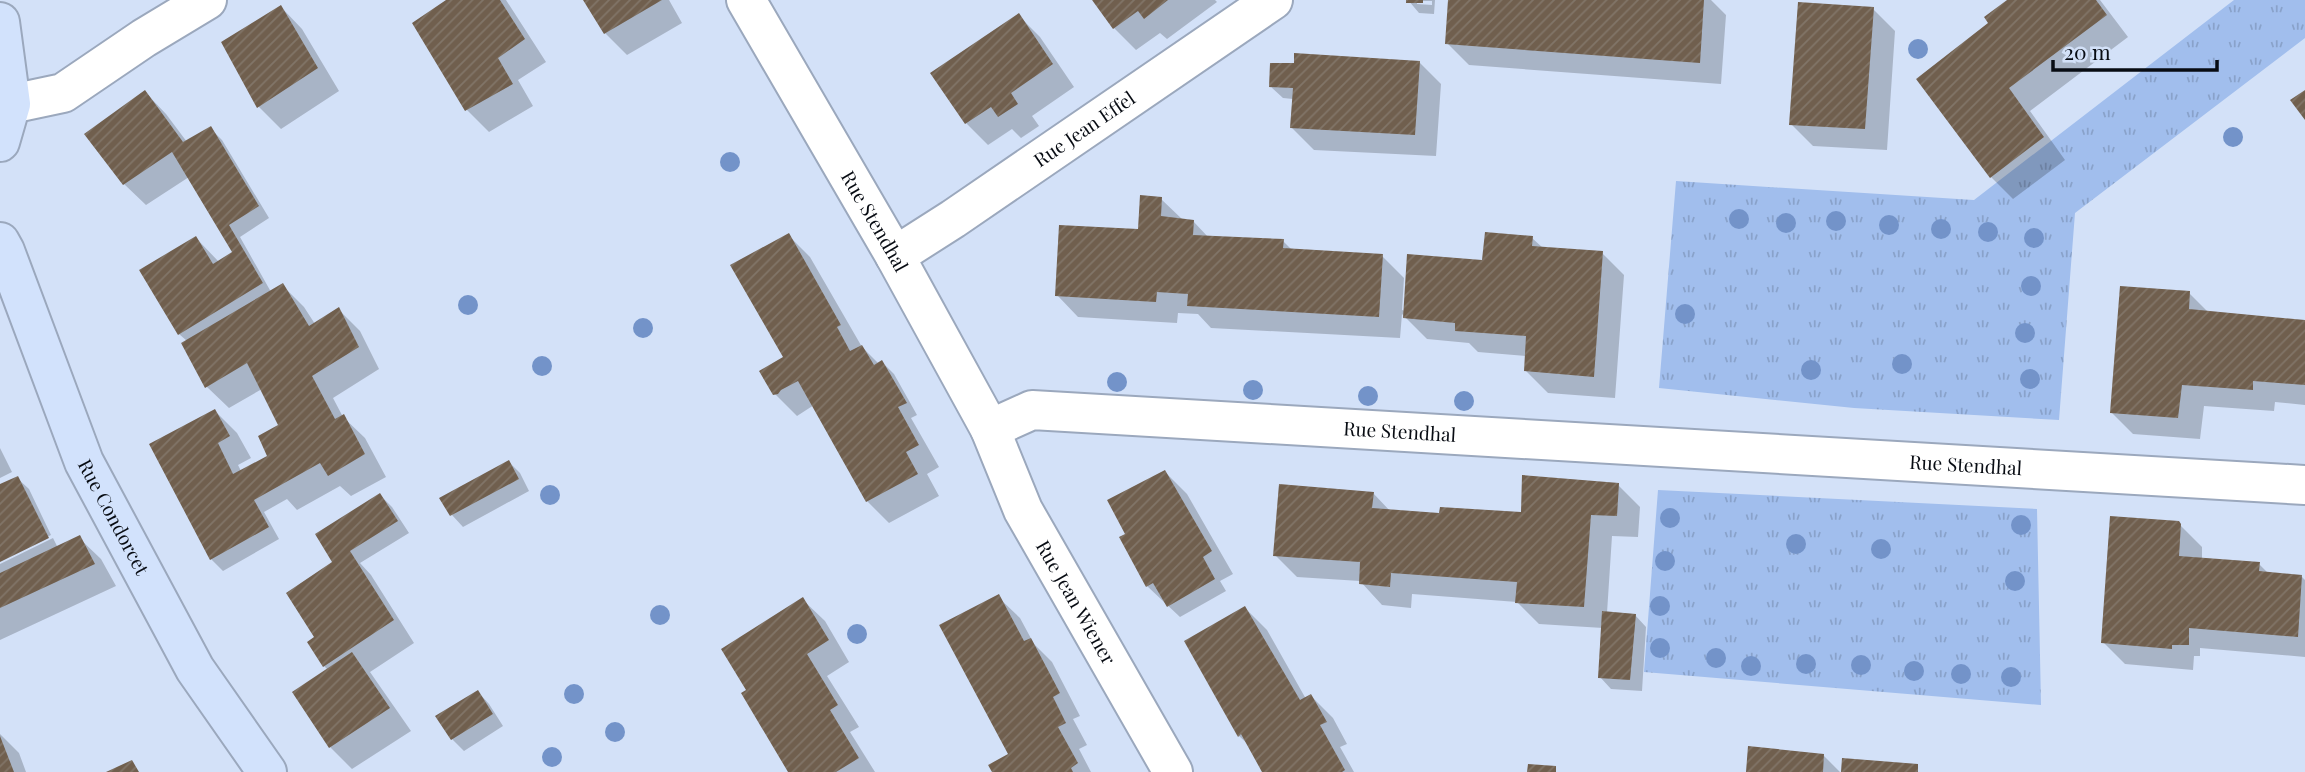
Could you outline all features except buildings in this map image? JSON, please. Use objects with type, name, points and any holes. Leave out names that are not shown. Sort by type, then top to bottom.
[{"type":"street","points":[[11,104],[63,93],[206,0]]},
{"type":"street","name":"Rue Stendhal","points":[[746,0],[895,256],[990,429],[1032,411],[2305,485]]},
{"type":"street","name":"Rue Jean Effel","points":[[895,256],[1273,0]]},
{"type":"street","points":[[0,22],[11,104],[0,142]]},
{"type":"street","name":"Rue Condorcet","points":[[0,242],[84,462],[195,669],[267,772]]},
{"type":"street","name":"Rue Jean Wiener","points":[[990,429],[1023,510],[1173,772]]},
{"type":"green space","points":[[2234,0],[2305,0],[2305,38],[2075,213],[2059,420],[1854,408],[1659,388],[1676,181],[1974,200]]},
{"type":"green space","points":[[1658,490],[2037,509],[2041,705],[1644,672]]}]
